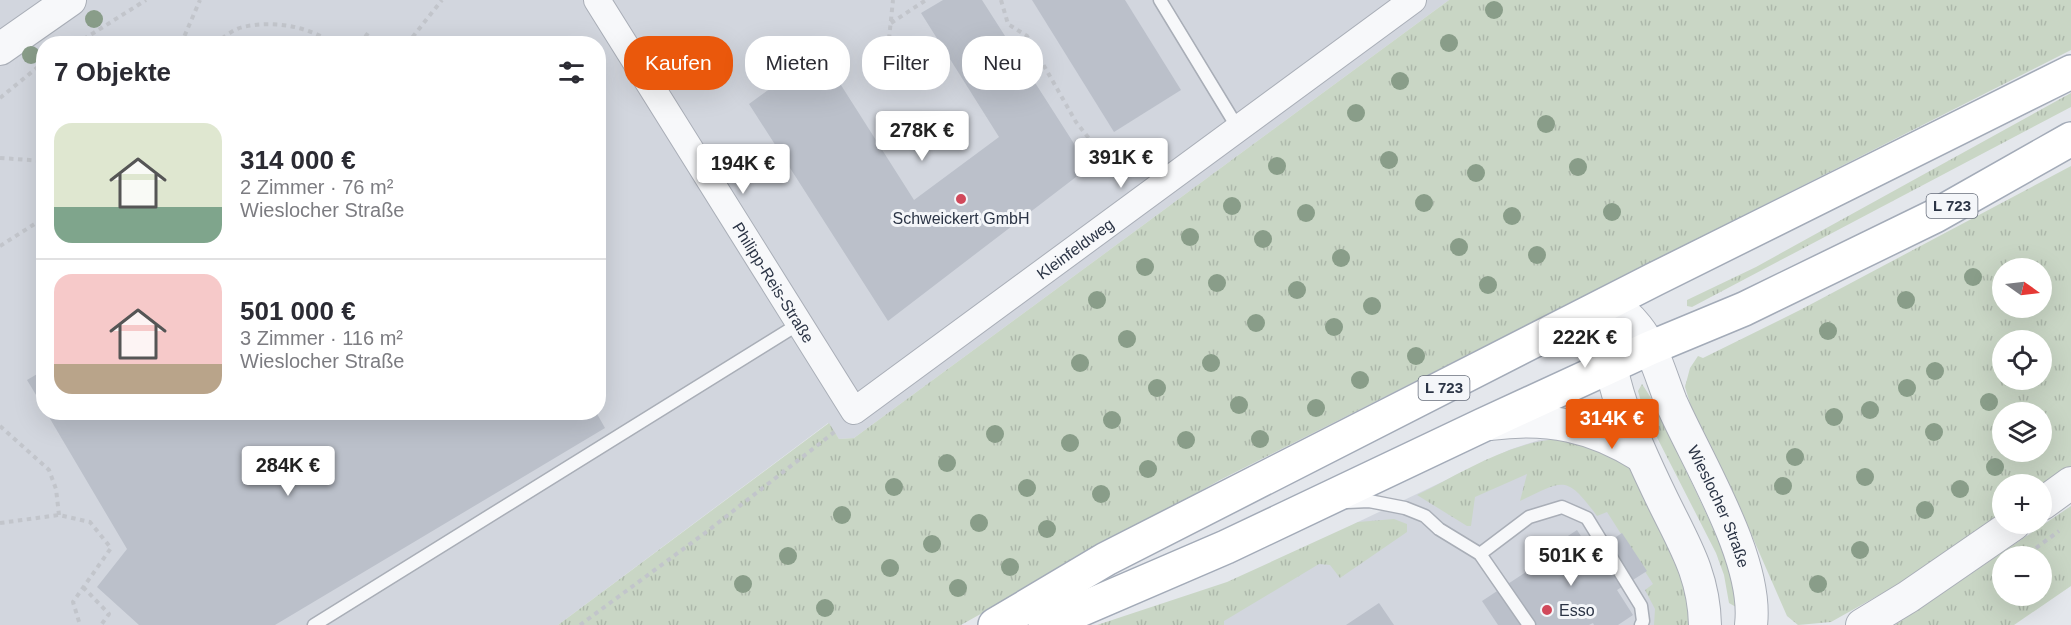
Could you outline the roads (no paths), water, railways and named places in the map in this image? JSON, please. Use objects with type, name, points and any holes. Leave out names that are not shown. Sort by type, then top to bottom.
[{"type":"main road","name":"L 723","points":[[995,625],[1106,559],[1608,303],[2071,72]]},
{"type":"main road","name":"L 723","points":[[1045,625],[1226,547],[1483,425],[1611,369],[1650,348],[1744,309],[1935,216],[2071,139]]},
{"type":"street","points":[[0,49],[70,0]]},
{"type":"street","name":"Philipp-Reis-Straße","points":[[597,0],[797,325],[854,411]]},
{"type":"street","name":"Kleinfeldweg","points":[[854,411],[1413,0]]},
{"type":"street","points":[[1608,303],[1605,343],[1611,369],[1641,456],[1687,545],[1703,588],[1706,625]]},
{"type":"street","name":"Wieslocher Straße","points":[[1608,303],[1622,311],[1638,328],[1650,348],[1672,403],[1739,550],[1752,599],[1751,625]]},
{"type":"street","points":[[1483,425],[1525,419],[1579,427],[1613,438],[1641,456]]},
{"type":"street","points":[[2052,497],[2071,483]]},
{"type":"street","points":[[1862,625],[1908,597],[1999,534]]},
{"type":"lane","points":[[1160,0],[1239,130]]},
{"type":"lane","points":[[314,625],[797,325]]},
{"type":"lane","points":[[1312,505],[1369,501],[1405,508],[1425,516],[1438,529],[1480,554],[1529,625]]},
{"type":"lane","points":[[1480,554],[1529,517],[1562,507],[1587,518],[1641,606],[1641,625]]},
{"type":"place","name":"Schweickert GmbH","points":[[961,199]]},
{"type":"place","name":"Esso","points":[[1547,610]]}]
